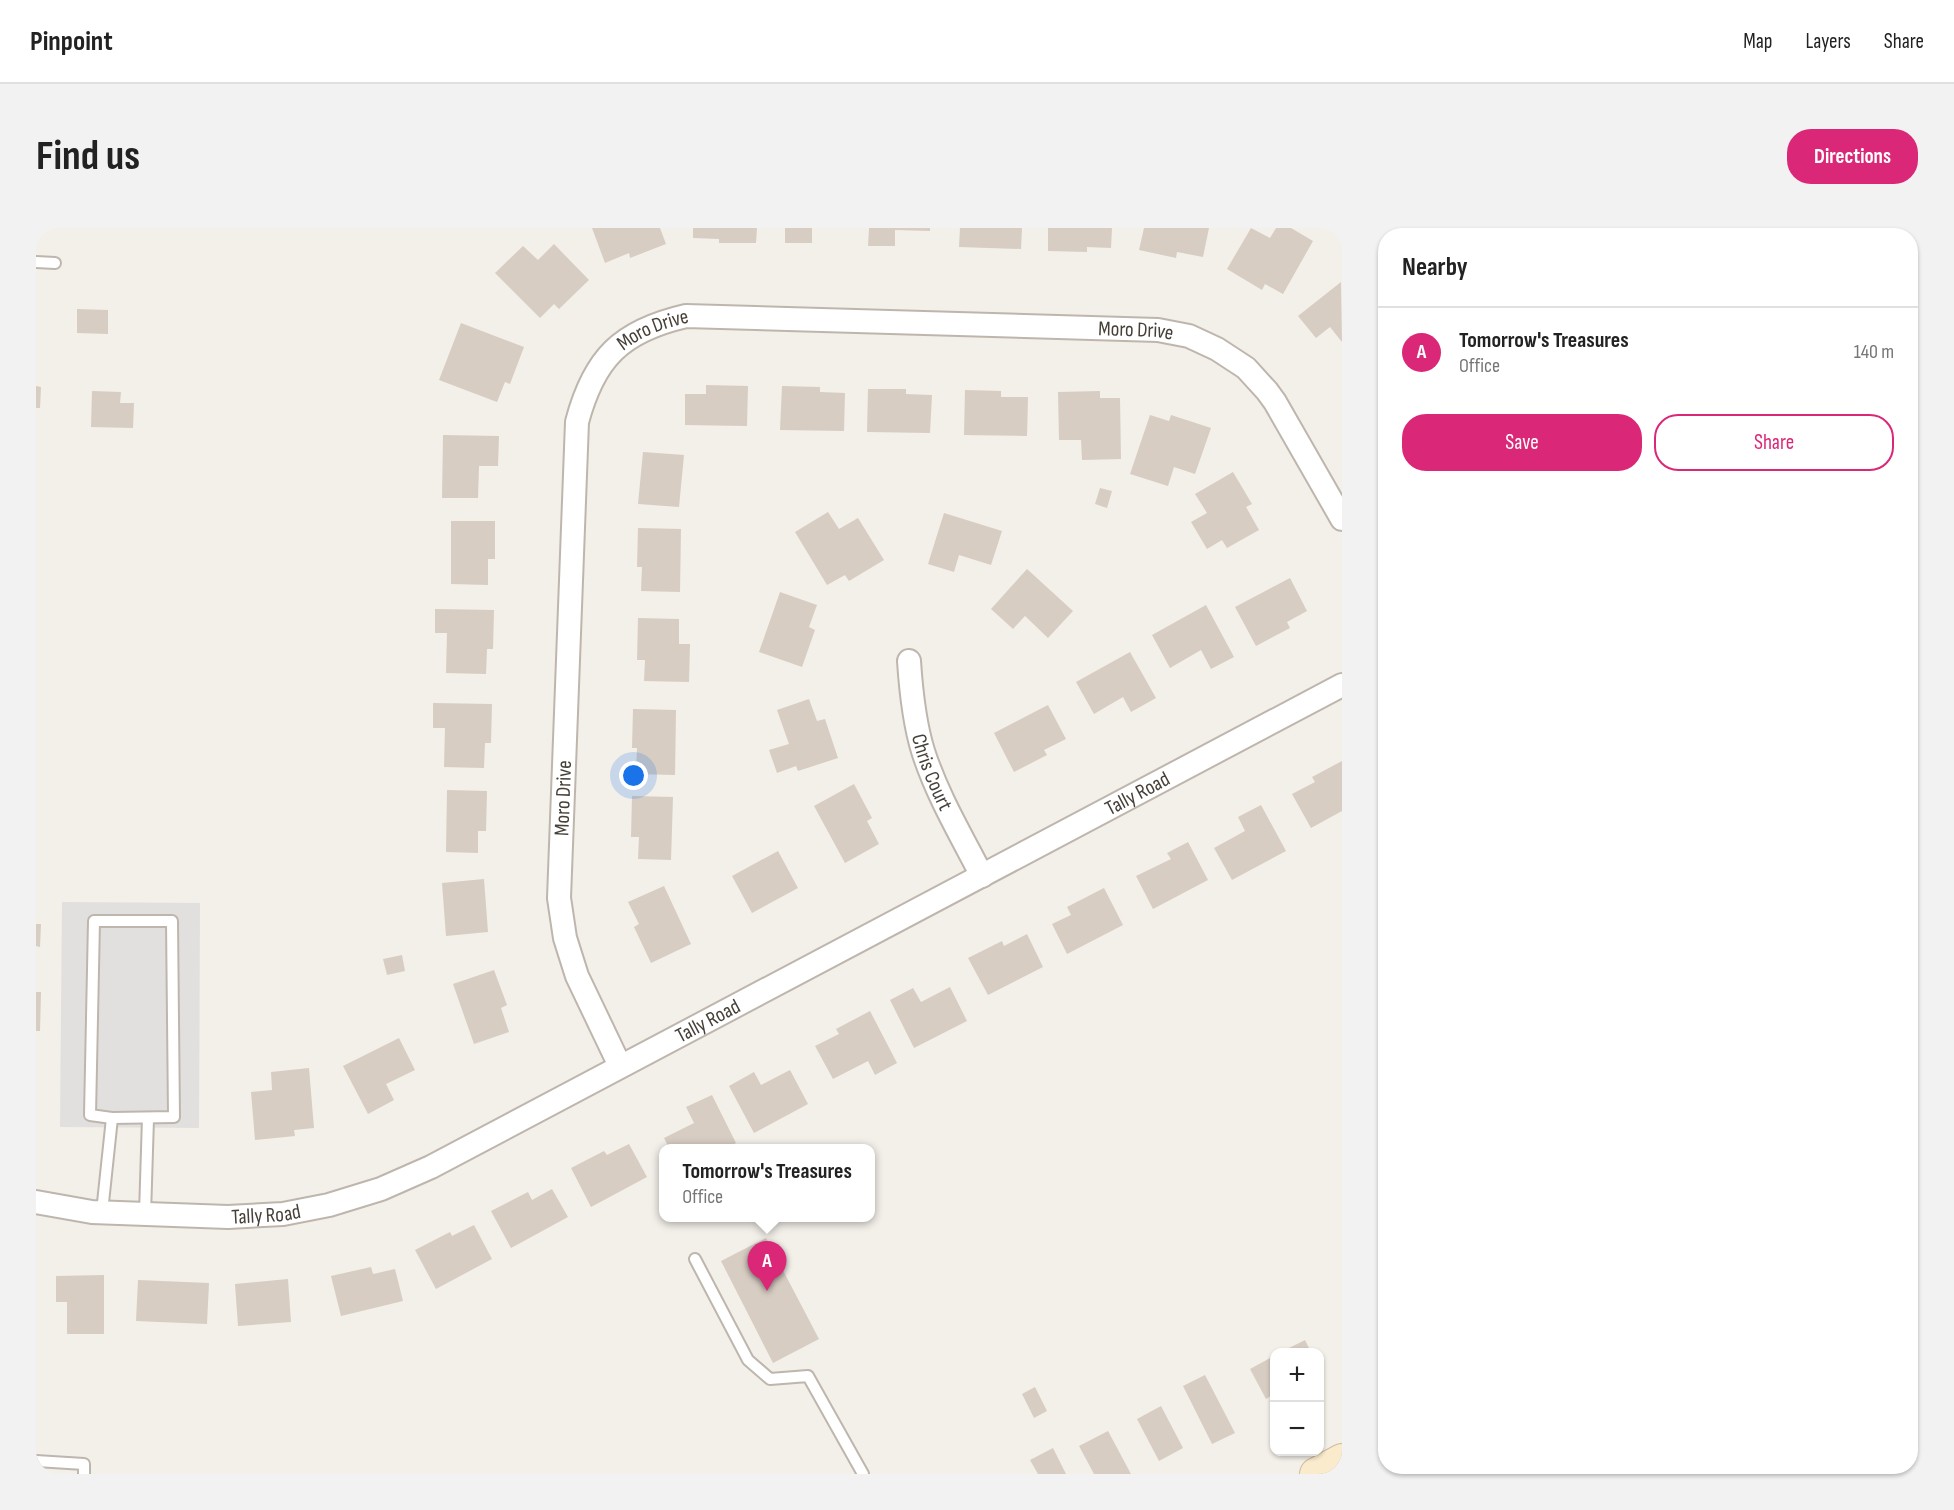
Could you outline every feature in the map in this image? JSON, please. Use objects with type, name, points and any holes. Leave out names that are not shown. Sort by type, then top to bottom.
[{"type":"main road","points":[[1316,1474],[1342,1460]]},
{"type":"street","name":"Moro Drive","points":[[620,1066],[577,976],[565,938],[559,898],[577,422],[584,395],[597,370],[616,348],[636,333],[660,322],[686,316],[1158,330],[1189,336],[1227,355],[1245,368],[1267,391],[1342,519]]},
{"type":"street","name":"Chris Court","points":[[909,661],[913,705],[922,750],[940,795],[982,876]]},
{"type":"street","name":"Tally Road","points":[[36,1202],[102,1212],[228,1217],[283,1214],[329,1205],[381,1189],[431,1167],[1342,685]]},
{"type":"lane","points":[[36,262],[55,263]]},
{"type":"lane","points":[[93,921],[172,921],[174,1117],[112,1118],[90,1115],[93,921]]},
{"type":"lane","points":[[102,1212],[112,1118]]},
{"type":"lane","points":[[145,1214],[148,1118]]},
{"type":"lane","points":[[696,1258],[748,1360],[770,1379],[808,1376],[863,1474]]},
{"type":"lane","points":[[36,1461],[84,1464],[84,1474]]},
{"type":"shaded area","points":[[62,902],[200,903],[199,1128],[60,1127]]},
{"type":"building","points":[[592,228],[660,228],[666,244],[630,258],[629,253],[605,263]]},
{"type":"building","points":[[693,228],[757,228],[756,243],[719,243],[719,239],[693,238]]},
{"type":"building","points":[[785,228],[812,228],[812,243],[785,243]]},
{"type":"building","points":[[869,228],[930,228],[930,231],[895,230],[895,246],[868,246]]},
{"type":"building","points":[[960,228],[1022,228],[1021,249],[959,247]]},
{"type":"building","points":[[1048,228],[1112,228],[1111,248],[1087,247],[1087,252],[1048,251]]},
{"type":"building","points":[[1144,228],[1209,228],[1203,257],[1177,252],[1176,258],[1139,250]]},
{"type":"building","points":[[1251,228],[1270,238],[1276,228],[1291,228],[1313,241],[1283,294],[1265,284],[1262,290],[1227,269]]},
{"type":"building","points":[[554,244],[589,280],[559,309],[554,304],[540,318],[495,273],[523,246],[538,260]]},
{"type":"building","points":[[1341,282],[1342,342],[1330,327],[1316,338],[1298,316]]},
{"type":"building","points":[[77,309],[108,310],[108,334],[77,333]]},
{"type":"building","points":[[461,323],[524,347],[510,384],[505,382],[497,402],[439,380]]},
{"type":"building","points":[[706,385],[748,386],[747,426],[685,425],[685,394],[706,394]]},
{"type":"building","points":[[36,386],[41,387],[40,408],[36,408]]},
{"type":"building","points":[[782,386],[820,387],[820,392],[845,393],[844,431],[780,430]]},
{"type":"building","points":[[868,389],[906,389],[906,394],[932,395],[930,433],[867,432]]},
{"type":"building","points":[[965,390],[1001,391],[1001,397],[1028,397],[1027,436],[964,435]]},
{"type":"building","points":[[92,391],[121,392],[120,403],[134,403],[133,428],[91,427]]},
{"type":"building","points":[[1100,391],[1100,398],[1120,398],[1121,459],[1082,460],[1081,440],[1059,440],[1058,392]]},
{"type":"building","points":[[1150,415],[1169,421],[1171,415],[1211,428],[1195,474],[1174,467],[1168,486],[1130,474]]},
{"type":"building","points":[[443,435],[499,436],[498,466],[479,466],[478,498],[442,498]]},
{"type":"building","points":[[643,452],[684,455],[679,507],[638,504]]},
{"type":"building","points":[[1233,472],[1252,504],[1246,507],[1259,530],[1227,548],[1222,540],[1207,549],[1191,522],[1207,513],[1195,494]]},
{"type":"building","points":[[1100,488],[1112,491],[1107,508],[1095,504]]},
{"type":"building","points":[[828,512],[839,529],[858,518],[884,560],[849,581],[845,575],[827,585],[795,532]]},
{"type":"building","points":[[944,513],[1002,531],[991,565],[959,555],[954,572],[928,564]]},
{"type":"building","points":[[451,521],[495,521],[495,559],[488,559],[488,585],[451,584]]},
{"type":"building","points":[[638,528],[681,529],[680,592],[641,591],[642,567],[637,567]]},
{"type":"building","points":[[1027,569],[1073,611],[1048,638],[1025,616],[1013,629],[991,609]]},
{"type":"building","points":[[1290,578],[1307,611],[1287,622],[1290,628],[1256,646],[1235,607]]},
{"type":"building","points":[[780,592],[817,605],[809,627],[815,630],[802,667],[759,652]]},
{"type":"building","points":[[1206,605],[1234,657],[1211,669],[1201,650],[1170,668],[1152,635]]},
{"type":"building","points":[[435,609],[494,610],[493,649],[487,649],[486,674],[446,673],[447,633],[435,633]]},
{"type":"building","points":[[638,618],[679,619],[679,644],[690,644],[689,682],[644,681],[645,660],[637,660]]},
{"type":"building","points":[[1130,652],[1156,698],[1131,712],[1123,697],[1094,714],[1076,682]]},
{"type":"building","points":[[809,699],[817,721],[825,719],[838,758],[798,771],[796,766],[777,773],[769,750],[789,744],[777,710]]},
{"type":"building","points":[[433,703],[492,704],[491,743],[485,743],[484,768],[444,767],[445,728],[433,728]]},
{"type":"building","points":[[1048,705],[1066,739],[1044,750],[1047,755],[1014,772],[994,733]]},
{"type":"building","points":[[633,709],[676,710],[675,775],[636,774],[637,748],[632,748]]},
{"type":"building","points":[[1342,761],[1342,811],[1311,828],[1292,794],[1315,782],[1312,777]]},
{"type":"building","points":[[854,784],[872,818],[867,821],[879,844],[845,863],[814,806]]},
{"type":"building","points":[[447,790],[487,791],[486,831],[478,831],[478,853],[446,852]]},
{"type":"building","points":[[632,796],[673,797],[671,860],[638,859],[639,837],[631,837]]},
{"type":"building","points":[[1261,805],[1286,851],[1232,880],[1214,848],[1245,831],[1238,817]]},
{"type":"building","points":[[1188,842],[1208,880],[1153,909],[1136,876],[1171,859],[1167,853]]},
{"type":"building","points":[[778,851],[798,888],[752,913],[732,876]]},
{"type":"building","points":[[484,879],[488,932],[446,936],[442,883]]},
{"type":"building","points":[[664,886],[691,944],[651,963],[634,927],[639,924],[628,902]]},
{"type":"building","points":[[1104,888],[1123,925],[1067,954],[1052,924],[1071,915],[1067,907]]},
{"type":"building","points":[[36,924],[41,924],[40,947],[36,946]]},
{"type":"building","points":[[1027,934],[1043,967],[988,995],[968,958],[1002,941],[1004,946]]},
{"type":"building","points":[[402,955],[405,971],[387,975],[383,959]]},
{"type":"building","points":[[494,970],[507,1005],[501,1008],[509,1032],[474,1044],[453,984]]},
{"type":"building","points":[[950,987],[967,1021],[914,1048],[890,1000],[913,988],[921,1002]]},
{"type":"building","points":[[36,992],[41,992],[40,1031],[36,1031]]},
{"type":"building","points":[[870,1011],[897,1063],[875,1075],[868,1061],[833,1079],[815,1046],[839,1034],[836,1029]]},
{"type":"building","points":[[399,1038],[415,1070],[386,1084],[394,1100],[368,1114],[343,1066]]},
{"type":"building","points":[[309,1068],[314,1128],[294,1130],[295,1136],[255,1140],[251,1092],[272,1090],[271,1072]]},
{"type":"building","points":[[790,1070],[808,1104],[754,1133],[729,1086],[754,1072],[761,1085]]},
{"type":"building","points":[[712,1095],[736,1143],[667,1144],[664,1138],[694,1123],[686,1107]]},
{"type":"building","points":[[629,1144],[647,1177],[591,1207],[571,1168],[604,1151],[607,1155]]},
{"type":"building","points":[[552,1189],[568,1217],[511,1248],[491,1211],[528,1192],[532,1200]]},
{"type":"building","points":[[474,1225],[492,1259],[436,1289],[415,1250],[450,1232],[452,1236]]},
{"type":"building","points":[[766,1238],[819,1339],[773,1363],[721,1261]]},
{"type":"building","points":[[371,1267],[373,1274],[395,1269],[403,1301],[341,1316],[331,1276]]},
{"type":"building","points":[[104,1275],[104,1334],[67,1334],[67,1302],[56,1302],[56,1276]]},
{"type":"building","points":[[288,1279],[291,1322],[238,1326],[235,1284]]},
{"type":"building","points":[[138,1280],[209,1283],[207,1324],[136,1321]]},
{"type":"building","points":[[1305,1340],[1309,1348],[1289,1348]]},
{"type":"building","points":[[1270,1358],[1270,1396],[1266,1399],[1250,1369]]},
{"type":"building","points":[[1205,1375],[1235,1433],[1212,1444],[1183,1386]]},
{"type":"building","points":[[1035,1387],[1047,1411],[1034,1418],[1022,1394]]},
{"type":"building","points":[[1161,1406],[1183,1448],[1159,1461],[1137,1419]]},
{"type":"building","points":[[1108,1431],[1131,1474],[1094,1474],[1079,1446]]},
{"type":"building","points":[[1053,1448],[1066,1474],[1038,1474],[1030,1460]]},
{"type":"place","name":"Tomorrow's Treasures","points":[[767,1291]]}]
